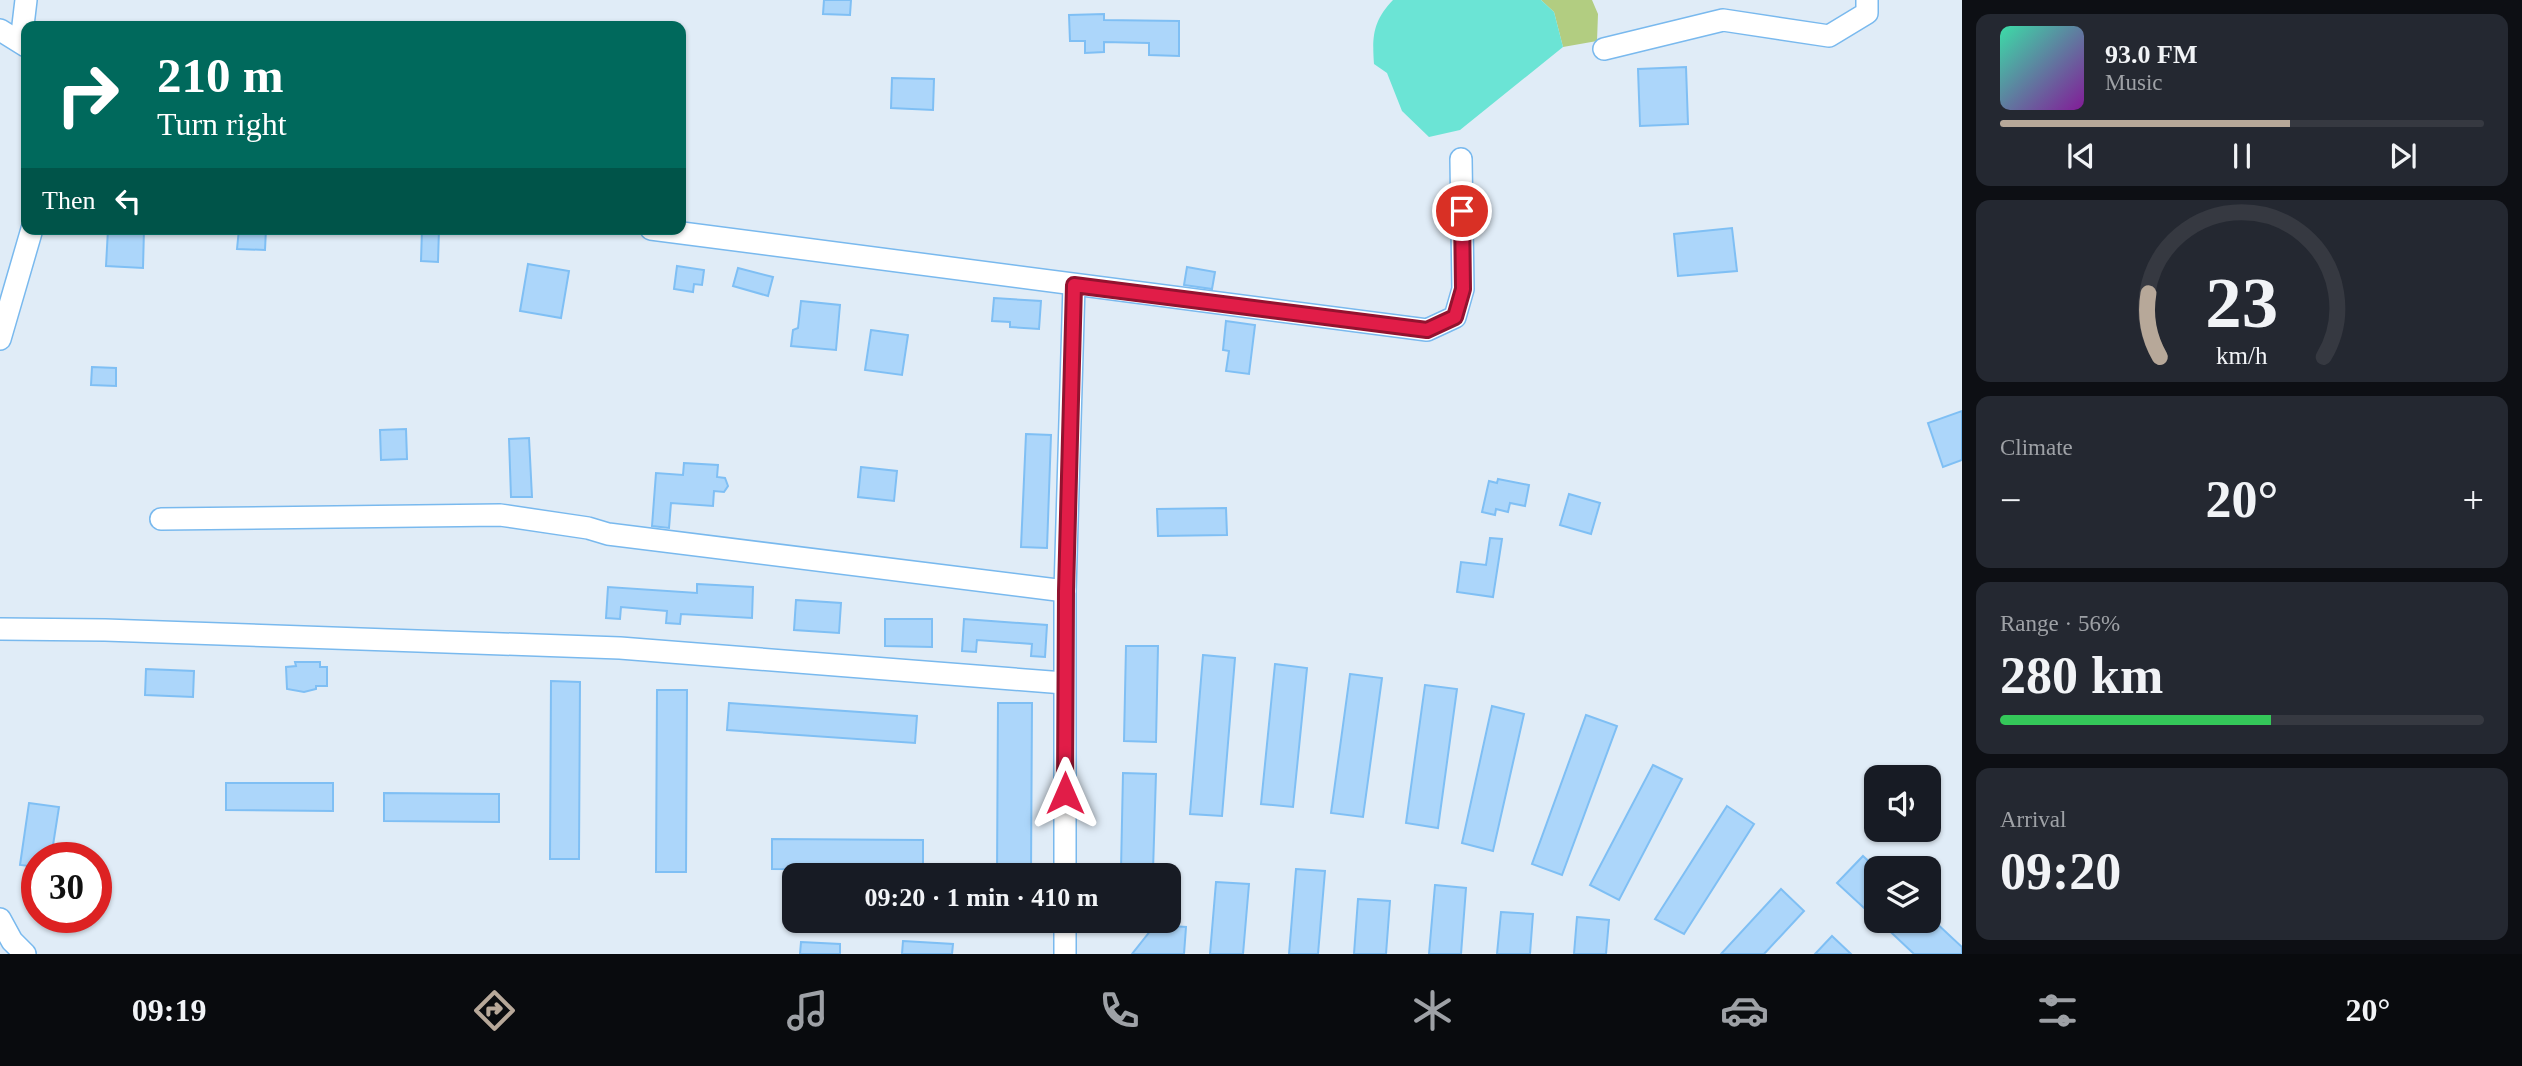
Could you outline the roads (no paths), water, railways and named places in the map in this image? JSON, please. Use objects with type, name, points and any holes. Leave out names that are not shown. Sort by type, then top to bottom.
[{"type":"street","points":[[25,21],[26,0]]},
{"type":"street","points":[[1604,49],[1723,20],[1829,36],[1867,6]]},
{"type":"street","points":[[0,30],[21,42]]},
{"type":"street","points":[[686,234],[1427,330],[1455,317],[1463,289],[1461,159]]},
{"type":"street","points":[[0,339],[30,235]]},
{"type":"street","points":[[1065,863],[1064,682],[1074,285]]},
{"type":"street","points":[[161,519],[500,515],[588,528],[608,534],[1066,591]]},
{"type":"street","points":[[0,629],[105,630],[621,648],[1064,682]]},
{"type":"street","points":[[0,919],[12,941],[25,954]]},
{"type":"street","points":[[1065,933],[1065,954]]}]
